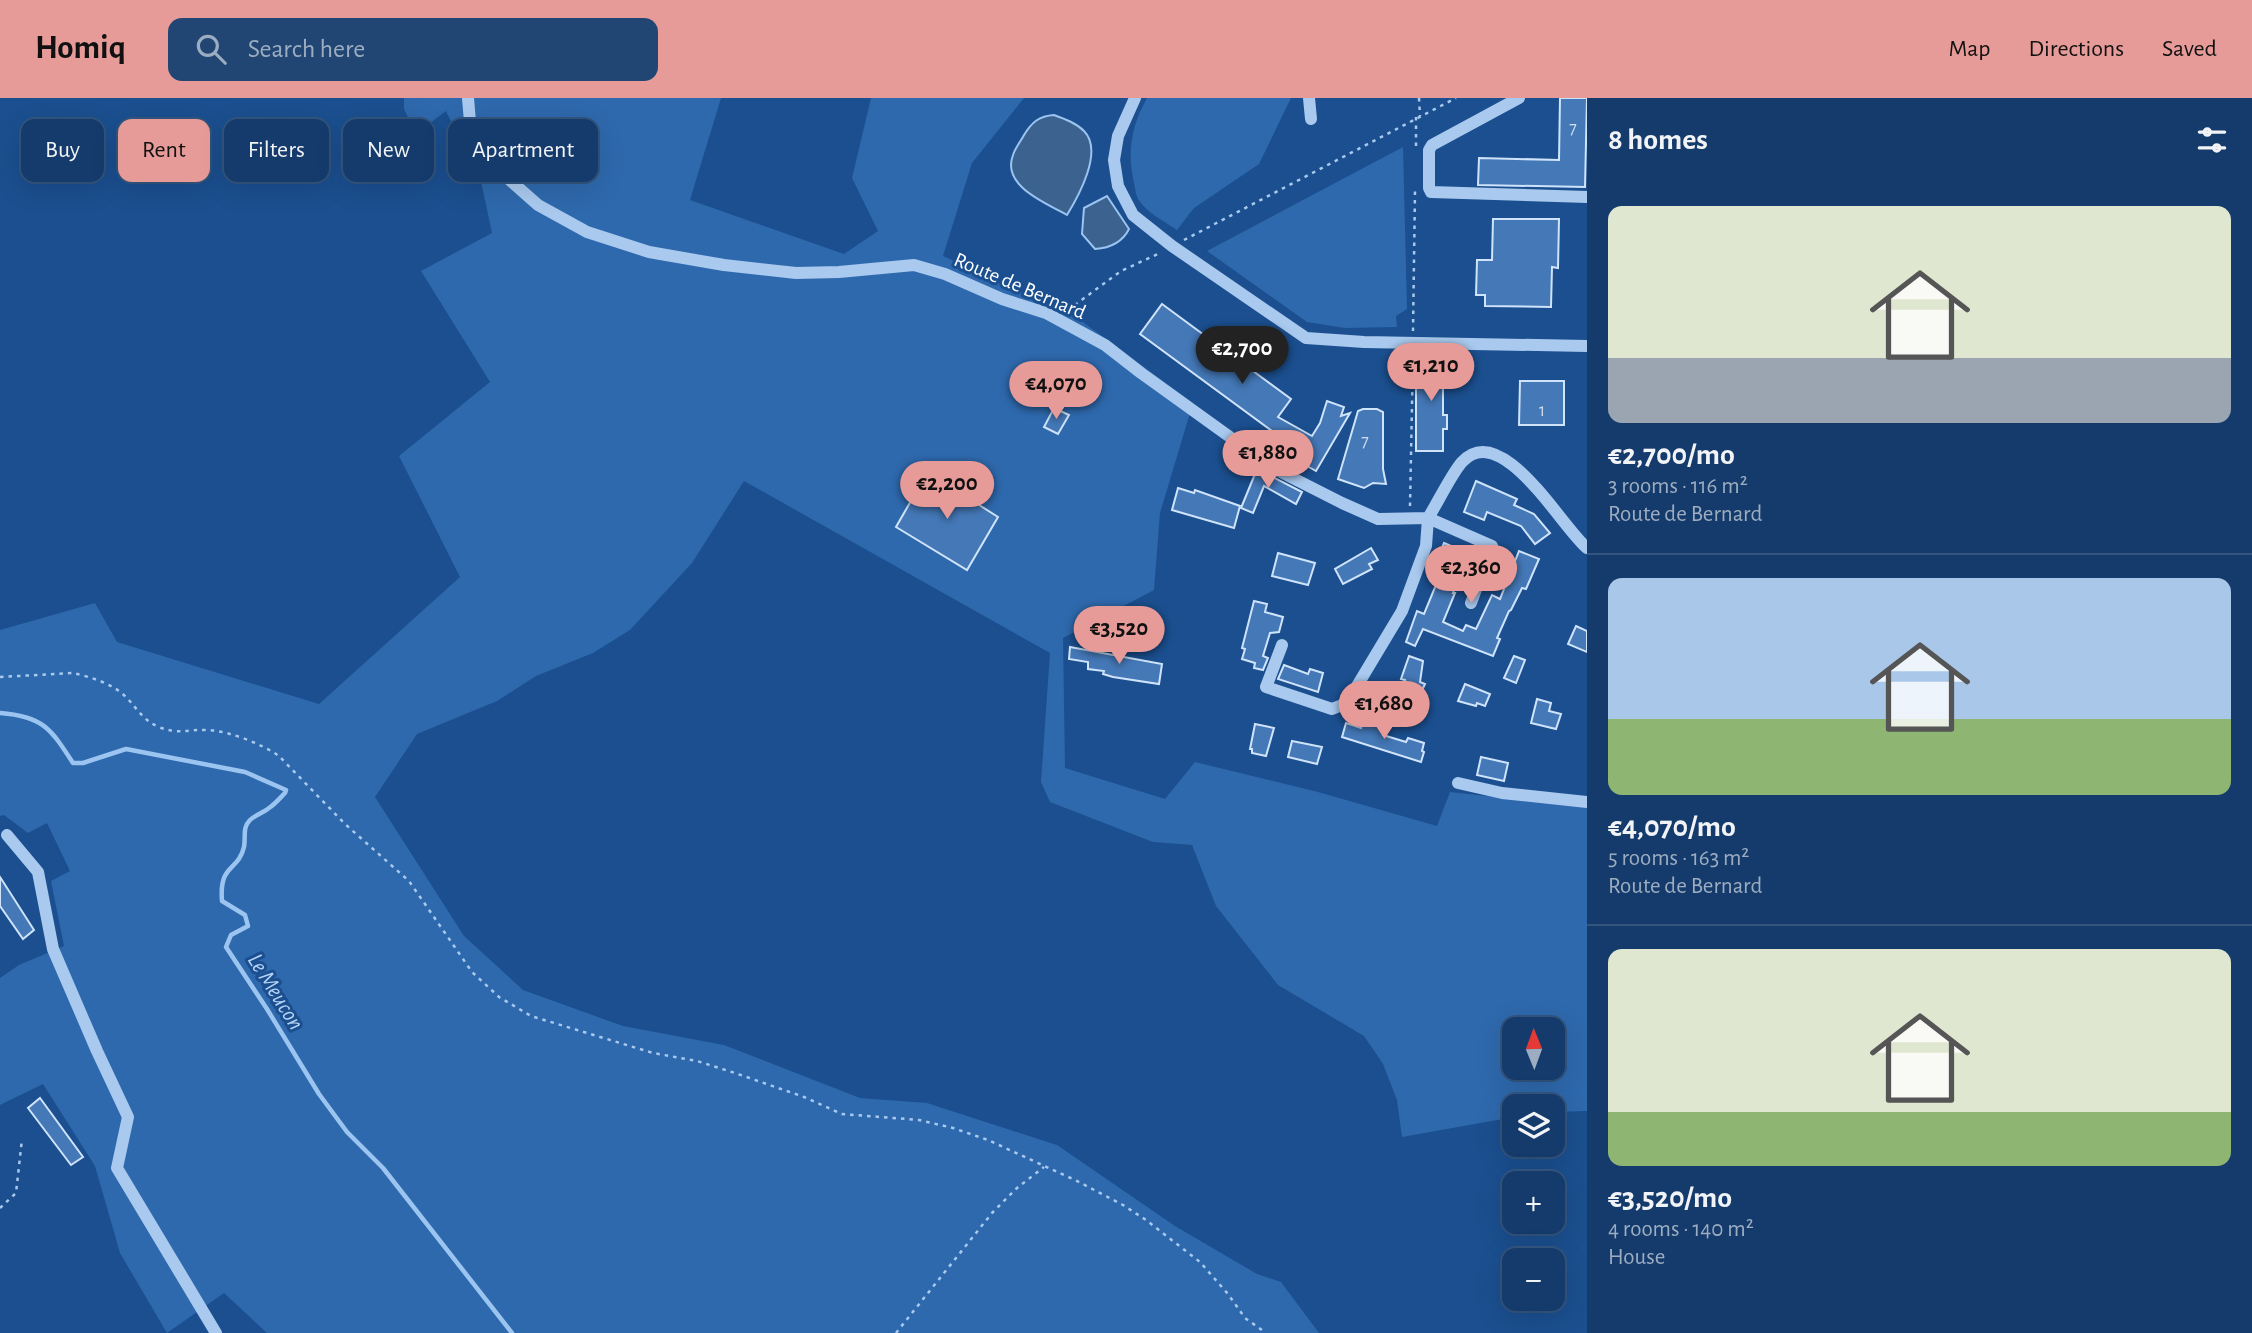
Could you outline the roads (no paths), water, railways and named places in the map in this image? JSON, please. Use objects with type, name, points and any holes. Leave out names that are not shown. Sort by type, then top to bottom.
[{"type":"street","name":"Route de Bernard","points":[[468,98],[470,122],[494,166],[538,205],[587,232],[649,252],[724,265],[796,273],[914,265],[945,274],[1058,320],[1105,345],[1273,468],[1378,519],[1428,518]]},
{"type":"street","points":[[1135,98],[1118,136],[1114,160],[1118,186],[1133,215],[1172,246],[1306,338],[1587,346]]},
{"type":"street","points":[[1309,98],[1311,119]]},
{"type":"street","points":[[1520,98],[1432,145],[1429,150],[1431,192],[1587,197]]},
{"type":"street","points":[[1282,645],[1266,687],[1332,709],[1342,705],[1351,696],[1402,611],[1426,546],[1428,518],[1462,462],[1475,453],[1494,454],[1511,462],[1587,548]]},
{"type":"street","points":[[1428,518],[1492,546],[1471,603]]},
{"type":"street","points":[[1458,783],[1502,793],[1587,802]]},
{"type":"street","points":[[7,835],[38,872],[53,948],[128,1117],[117,1168],[216,1333]]},
{"type":"waterway","name":"Le Meucon","points":[[0,713],[26,717],[44,726],[73,763],[83,763],[126,749],[245,772],[286,790],[273,805],[248,823],[241,855],[223,880],[222,901],[245,915],[248,926],[231,935],[226,947],[319,1094],[347,1132],[383,1168],[512,1333]]}]
